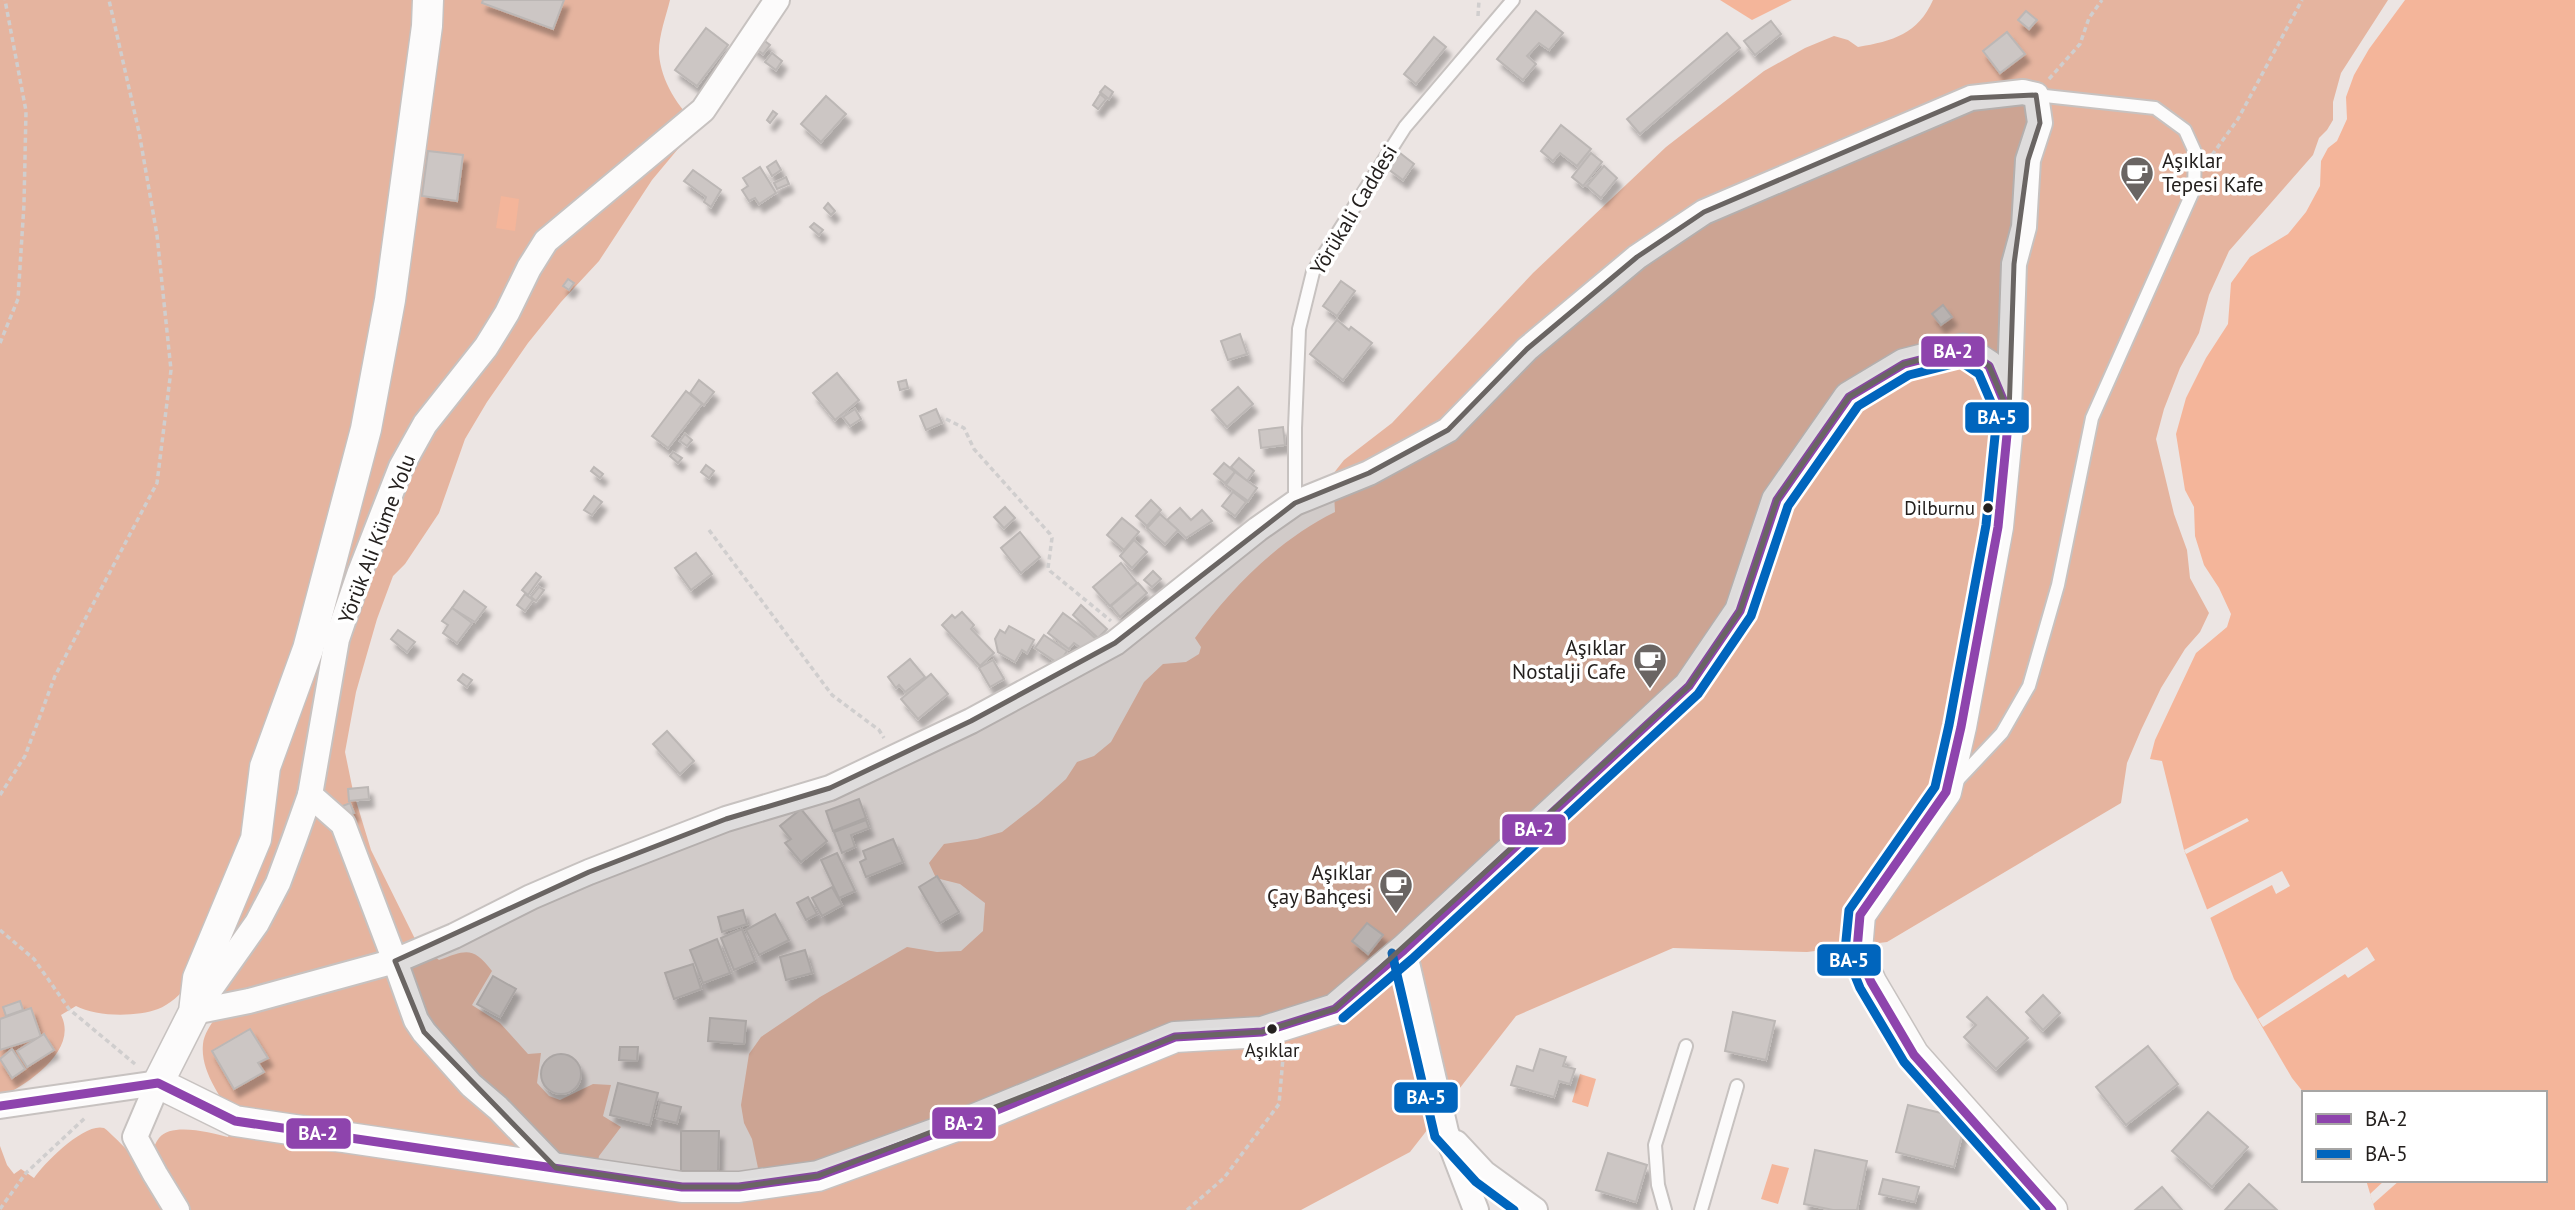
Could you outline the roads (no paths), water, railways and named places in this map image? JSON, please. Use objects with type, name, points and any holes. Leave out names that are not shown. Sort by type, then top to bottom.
[{"type":"street","points":[[177,1210],[135,1137],[158,1083],[194,1012],[198,978],[256,839],[265,767],[308,649],[366,429],[390,300],[428,0]]},
{"type":"street","name":"Yörük Ali Küme Yolu","points":[[194,1012],[257,923],[282,873],[310,795],[337,639],[401,467],[425,424],[486,347],[507,313],[528,268],[546,241],[703,110],[778,0]]},
{"type":"street","points":[[194,1012],[249,1001],[395,961],[589,872],[726,819],[830,788],[971,721],[1115,643],[1258,529],[1295,503],[1369,473],[1448,430],[1527,349],[1637,257],[1704,212],[1971,98],[2023,92],[2036,94],[2040,123],[2028,160],[2024,226],[2014,264],[2009,414],[1998,527],[1961,727],[1945,792],[1860,915],[1857,950],[1871,982],[1914,1055],[2052,1210]]},
{"type":"street","points":[[0,1106],[158,1083],[235,1121],[682,1187],[739,1187],[818,1175],[970,1121],[1175,1037],[1262,1032],[1335,1009],[1404,950],[1689,686],[1740,611],[1777,500],[1849,397],[1904,364],[1963,349],[1989,366],[2009,414]]},
{"type":"street","points":[[310,795],[344,824],[416,1020],[471,1084],[556,1168]]},
{"type":"street","points":[[1404,950],[1446,1132],[1476,1210]]},
{"type":"street","points":[[1446,1132],[1484,1173],[1535,1210]]},
{"type":"lane","name":"Yörükali Caddesi","points":[[1295,503],[1299,330],[1313,272],[1405,127],[1513,0]]},
{"type":"lane","points":[[1945,792],[2002,733],[2029,686],[2058,585],[2092,418],[2194,190],[2195,152],[2185,130],[2155,108],[2036,94]]},
{"type":"lane","points":[[1665,1210],[1658,1185],[1655,1145],[1686,1046]]},
{"type":"lane","points":[[1701,1210],[1737,1086]]},
{"type":"place","name":"Aşıklar Tepesi Kafe","points":[[2137,203]]},
{"type":"place","name":"Dilburnu","points":[[1988,508]]},
{"type":"place","name":"Aşıklar Nostalji Cafe","points":[[1650,690]]},
{"type":"place","name":"Aşıklar Çay Bahçesi","points":[[1396,915]]},
{"type":"place","name":"Aşıklar","points":[[1272,1029]]}]
